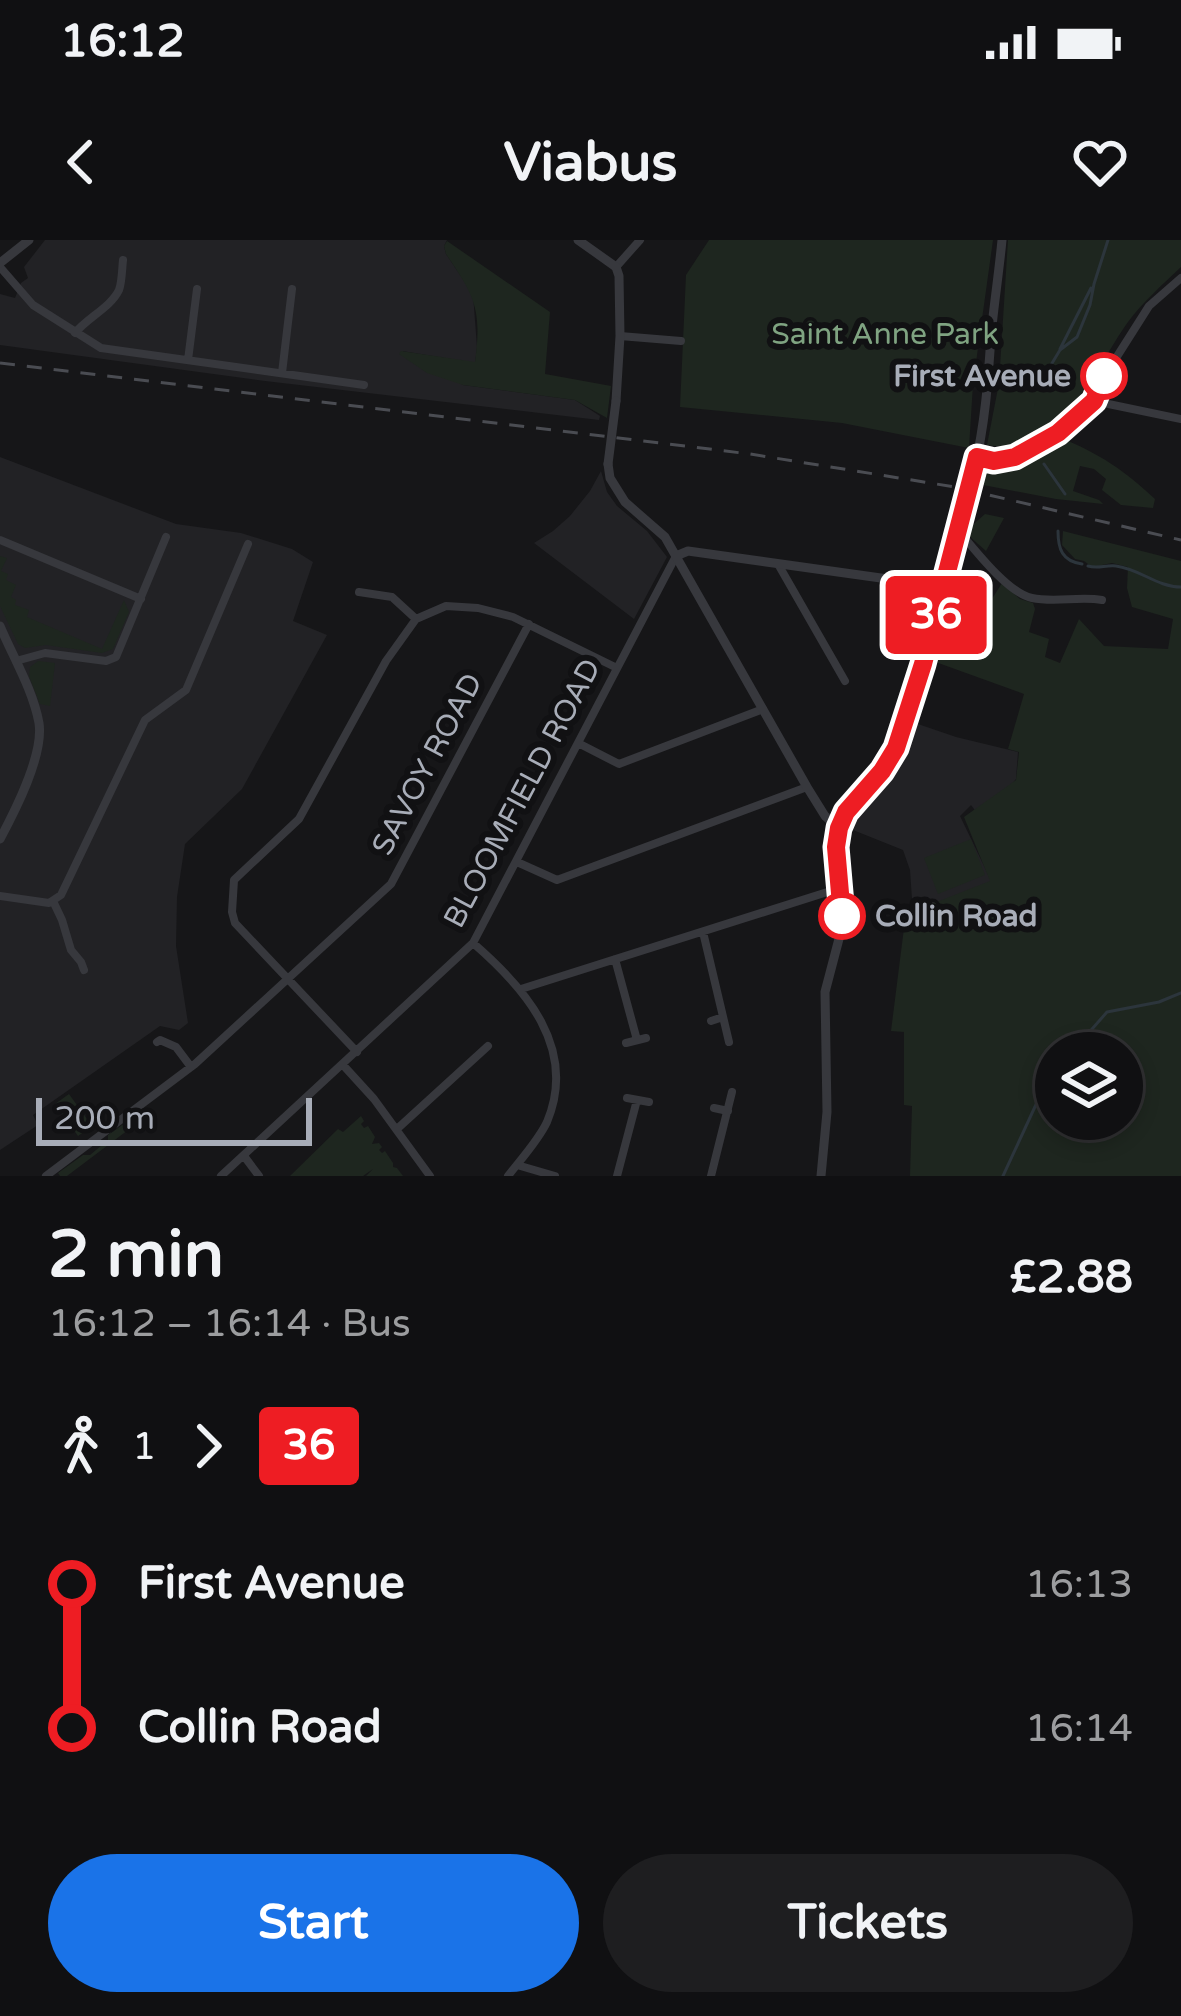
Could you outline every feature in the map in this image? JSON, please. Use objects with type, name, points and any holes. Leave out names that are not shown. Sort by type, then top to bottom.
[{"type":"street","points":[[28,240],[0,265],[33,305],[100,347],[364,385]]},
{"type":"street","points":[[578,240],[616,267],[619,276],[620,337],[610,478],[625,502],[656,526],[676,556],[807,788],[839,828]]},
{"type":"street","points":[[616,267],[640,240]]},
{"type":"street","points":[[821,1176],[827,1112],[825,992],[840,935],[839,828],[896,748],[965,510],[989,386],[1002,240]]},
{"type":"street","points":[[75,333],[120,289],[123,260]]},
{"type":"street","points":[[977,457],[994,461],[1015,457],[1058,433],[1094,401],[1097,388],[1149,306],[1181,278]]},
{"type":"street","points":[[188,360],[196,290]]},
{"type":"street","points":[[282,373],[292,290]]},
{"type":"street","points":[[620,337],[681,341]]},
{"type":"street","points":[[1094,401],[1181,419]]},
{"type":"street","points":[[959,531],[1014,590],[1030,598],[1102,600]]},
{"type":"street","points":[[15,662],[45,653],[106,662],[116,657],[166,537]]},
{"type":"street","points":[[0,540],[141,598]]},
{"type":"street","points":[[0,896],[45,903],[63,892],[145,720],[186,690],[248,544]]},
{"type":"street","points":[[676,556],[688,551],[904,582],[935,615]]},
{"type":"street","name":"BLOOMFIELD ROAD","points":[[221,1176],[472,943],[676,556]]},
{"type":"street","points":[[778,564],[844,681]]},
{"type":"street","points":[[359,592],[392,597],[416,619]]},
{"type":"street","points":[[357,1052],[235,923],[233,884],[299,819],[386,661],[416,619],[434,609],[478,608],[529,624],[617,668]]},
{"type":"street","name":"SAVOY ROAD","points":[[46,1176],[193,1065],[391,884],[529,624]]},
{"type":"street","points":[[0,626],[39,723],[35,758],[0,838]]},
{"type":"street","points":[[578,743],[620,764],[763,709]]},
{"type":"street","points":[[517,862],[557,880],[807,788]]},
{"type":"street","points":[[521,989],[840,889]]},
{"type":"street","points":[[53,902],[83,970]]},
{"type":"street","points":[[703,932],[729,1042]]},
{"type":"street","points":[[472,943],[536,1008],[555,1071],[555,1094],[545,1126],[508,1176]]},
{"type":"street","points":[[615,959],[637,1041]]},
{"type":"street","points":[[711,1021],[723,1017]]},
{"type":"street","points":[[164,1041],[193,1065]]},
{"type":"street","points":[[397,1129],[488,1046]]},
{"type":"street","points":[[343,1065],[430,1176]]},
{"type":"street","points":[[711,1176],[732,1092]]},
{"type":"street","points":[[616,1176],[632,1098],[650,1102]]},
{"type":"street","points":[[714,1108],[728,1112]]},
{"type":"street","points":[[244,1156],[259,1176]]},
{"type":"street","points":[[517,1165],[555,1176]]},
{"type":"shaded area","points":[[45,240],[447,240],[446,254],[473,294],[475,363],[402,351],[463,385],[575,400],[600,416],[599,420],[0,345],[0,294],[15,298],[28,278],[24,267]]},
{"type":"shaded area","points":[[0,457],[176,524],[241,533],[292,549],[313,562],[293,621],[327,635],[242,789],[185,844],[176,946],[188,1023],[179,1030],[160,1026],[33,1115],[38,1125],[0,1150]]},
{"type":"shaded area","points":[[601,471],[617,506],[647,531],[667,557],[634,619],[534,543],[570,516]]},
{"type":"shaded area","points":[[918,724],[1018,752],[1016,779],[983,821],[971,805],[960,816],[998,895],[941,907],[912,899],[903,850],[853,830],[864,805],[894,771]]},
{"type":"green space","name":"Saint Anne Park","points":[[709,240],[993,240],[969,448],[842,423],[680,407],[686,275]]},
{"type":"green space","points":[[1008,240],[1181,240],[1181,267],[1134,315],[1088,385],[1055,424],[1035,438],[1012,445],[987,445],[999,383]]},
{"type":"green space","points":[[447,241],[550,312],[545,374],[611,386],[607,418],[575,400],[463,385],[427,373],[399,354],[475,362],[474,304],[446,254]]},
{"type":"green space","points":[[1061,438],[1122,471],[1155,499],[1153,508],[1121,505],[1102,490],[1106,479],[1080,466],[1073,491],[1103,504],[978,484],[981,472],[1030,456]]},
{"type":"green space","points":[[985,514],[1004,518],[986,551],[969,536],[968,529]]},
{"type":"green space","points":[[1063,531],[1181,561],[1181,1176],[910,1176],[912,1106],[904,1105],[904,1032],[891,1031],[904,928],[919,909],[990,881],[964,817],[1016,780],[1019,752],[1008,749],[1024,694],[930,660],[950,586],[990,602],[1002,583],[1020,599],[1033,603],[1029,632],[1049,639],[1045,657],[1060,663],[1079,619],[1104,646],[1168,649],[1173,619],[1132,607],[1128,567],[1112,563],[1092,567],[1075,559],[1062,545]]},
{"type":"green space","points":[[0,556],[7,558],[1,571],[16,585],[11,597],[15,605],[29,610],[27,617],[102,649],[124,600],[129,612],[113,649],[102,653],[18,644],[0,606]]},
{"type":"green space","points":[[38,661],[55,663],[50,706],[40,704],[29,676],[30,667]]},
{"type":"green space","points":[[971,839],[985,875],[938,894],[924,858]]},
{"type":"green space","points":[[69,1094],[92,1126],[78,1136],[55,1104]]},
{"type":"green space","points":[[135,1116],[140,1121],[67,1176],[60,1176],[58,1173],[90,1155]]},
{"type":"green space","points":[[361,1116],[361,1124],[375,1137],[372,1144],[379,1143],[379,1150],[385,1151],[403,1176],[366,1176],[373,1169],[363,1176],[290,1176],[338,1129],[343,1132]]},
{"type":"waterway","points":[[1037,388],[1060,350],[1077,337],[1108,240]]},
{"type":"waterway","points":[[1060,349],[1091,288]]},
{"type":"waterway","points":[[1044,464],[1065,494]]},
{"type":"waterway","points":[[1058,531],[1062,553],[1082,564]]},
{"type":"waterway","points":[[1088,566],[1125,568],[1181,587]]},
{"type":"waterway","points":[[1089,1032],[1107,1012],[1181,993]]},
{"type":"waterway","points":[[1003,1176],[1035,1107]]},
{"type":"railway","points":[[0,363],[750,454],[955,487],[1181,540]]},
{"type":"bus line","name":"36","points":[[842,916],[836,847],[839,828],[896,748],[977,457],[994,461],[1015,457],[1058,433],[1094,401],[1104,376]]},
{"type":"place","name":"First Avenue","points":[[1104,376]]},
{"type":"place","name":"Collin Road","points":[[842,916]]}]
